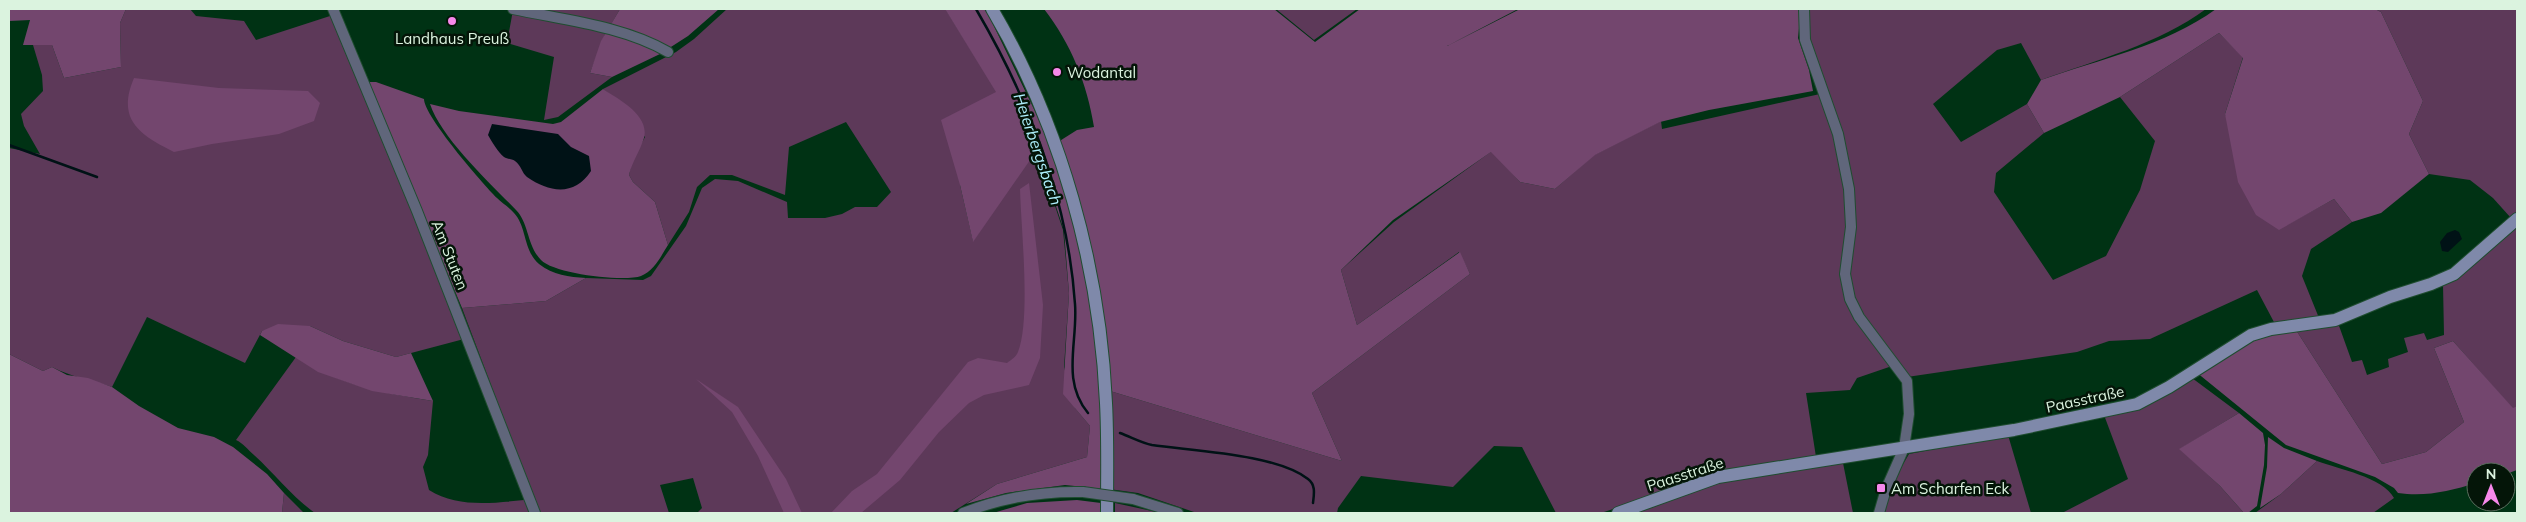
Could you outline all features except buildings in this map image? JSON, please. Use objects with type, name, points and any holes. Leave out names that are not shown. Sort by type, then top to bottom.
[{"type":"street","name":"Am Stuten","points":[[333,9],[417,211],[535,513]]},
{"type":"street","points":[[513,9],[613,31],[653,43],[668,52]]},
{"type":"street","points":[[992,9],[1004,30],[1052,133],[1085,252],[1097,313],[1106,402],[1107,513]]},
{"type":"street","points":[[1804,9],[1805,40],[1838,134],[1849,189],[1851,227],[1845,274],[1850,299],[1859,317],[1907,382],[1909,414],[1904,448],[1886,489],[1879,513]]},
{"type":"street","name":"Paasstraße","points":[[1618,513],[1718,477],[2014,430],[2137,404],[2169,388],[2251,335],[2271,329],[2335,320],[2390,297],[2431,284],[2454,274],[2517,219]]},
{"type":"street","points":[[962,513],[992,503],[1024,496],[1083,492],[1133,499],[1178,513]]},
{"type":"shaded area","points":[[9,9],[126,9],[120,23],[121,67],[64,78],[52,45],[23,45],[30,20],[9,21]]},
{"type":"shaded area","points":[[126,9],[190,9],[196,16],[244,21],[256,40],[330,16],[331,14],[464,339],[396,357],[343,341],[310,326],[262,331],[245,363],[147,317],[112,387],[74,376],[52,367],[43,371],[9,354],[9,148],[40,154],[24,126],[21,114],[43,91],[42,75],[33,45],[52,45],[64,78],[121,67],[120,23]]},
{"type":"shaded area","points":[[524,9],[620,9],[609,28]]},
{"type":"shaded area","points":[[620,9],[719,9],[688,36],[660,54],[612,77],[590,73],[601,41]]},
{"type":"shaded area","points":[[727,9],[946,10],[997,92],[960,185],[973,241],[1036,149],[1063,230],[1069,293],[1064,367],[1075,408],[1090,426],[1087,457],[997,484],[951,513],[697,513],[702,508],[693,478],[660,485],[669,513],[539,513],[462,308],[546,301],[586,278],[643,280],[651,276],[686,226],[702,188],[715,179],[738,181],[787,202],[788,218],[825,218],[842,214],[855,207],[877,207],[891,192],[846,122],[789,147],[785,195],[732,175],[710,175],[697,187],[689,212],[668,245],[655,202],[633,182],[629,175],[632,161],[645,137],[612,96],[603,89],[676,52],[694,39]]},
{"type":"shaded area","points":[[945,9],[984,9],[989,16],[1046,134],[1075,219],[1086,267],[1102,399],[1104,489],[1065,485],[1006,493],[966,504],[997,484],[1087,457],[1090,426],[1063,394],[1069,293],[1064,230],[1037,150],[973,242],[960,185],[941,120],[996,92]]},
{"type":"shaded area","points":[[1044,9],[1274,9],[1315,42],[1360,9],[1518,9],[1447,46],[1520,9],[1801,9],[1798,38],[1809,70],[1813,91],[1709,110],[1660,122],[1595,155],[1555,189],[1520,182],[1491,152],[1393,220],[1341,270],[1357,325],[1460,252],[1470,274],[1312,393],[1342,461],[1110,391],[1058,142],[1077,130],[1094,127],[1087,95],[1070,50]]},
{"type":"shaded area","points":[[1276,9],[1357,9],[1314,40]]},
{"type":"shaded area","points":[[1806,9],[2206,9],[2188,21],[2148,42],[2041,80],[2021,43],[1997,50],[1933,104],[1961,142],[2027,104],[2044,133],[1996,173],[1994,192],[2053,280],[2106,256],[2140,190],[2155,141],[2120,97],[2219,33],[2243,57],[2225,114],[2279,229],[2334,199],[2352,222],[2311,249],[2302,276],[2319,318],[2275,324],[2257,290],[2150,339],[2109,341],[2077,352],[1907,377],[1861,316],[1853,298],[1847,274],[1852,189],[1807,40]]},
{"type":"shaded area","points":[[2216,9],[2375,9],[2381,12],[2423,101],[2409,134],[2429,174],[2381,213],[2352,222],[2334,199],[2279,230],[2256,215],[2238,182],[2225,114],[2243,58],[2219,33],[2120,97],[2044,133],[2027,104],[2041,80],[2154,42],[2196,22]]},
{"type":"shaded area","points":[[2375,9],[2517,9],[2517,212],[2511,218],[2493,198],[2470,180],[2429,174],[2409,134],[2423,101],[2381,12]]},
{"type":"shaded area","points":[[513,10],[606,32],[590,73],[612,77],[558,117],[544,120],[554,57],[507,43]]},
{"type":"shaded area","points":[[134,78],[219,88],[308,91],[320,103],[314,121],[279,134],[174,152],[151,139],[134,124],[128,105],[129,93]]},
{"type":"shaded area","points":[[370,82],[376,82],[424,99],[433,120],[467,165],[518,219],[530,252],[539,264],[556,273],[586,278],[546,301],[462,308],[369,84]]},
{"type":"shaded area","points":[[603,89],[624,103],[638,115],[642,122],[645,130],[644,138],[629,175],[633,182],[655,202],[668,245],[650,271],[632,278],[590,276],[574,273],[548,265],[541,260],[533,248],[520,215],[455,146],[430,104],[459,111],[553,124],[561,122]]},
{"type":"shaded area","points":[[1820,94],[1834,132],[1846,188],[1847,298],[1892,366],[1857,378],[1850,390],[1806,393],[1816,457],[1715,475],[1601,513],[1556,513],[1522,447],[1494,446],[1453,487],[1361,476],[1338,508],[1337,513],[1197,513],[1138,493],[1109,489],[1110,391],[1342,461],[1312,393],[1470,274],[1459,252],[1357,325],[1341,270],[1394,222],[1492,151],[1520,182],[1555,189],[1594,155],[1661,121],[1662,129]]},
{"type":"shaded area","points":[[492,124],[558,134],[571,147],[589,156],[591,171],[585,179],[570,188],[553,189],[544,186],[527,177],[514,160],[504,157],[497,150],[488,135]]},
{"type":"shaded area","points":[[1029,183],[1043,305],[1040,358],[1029,385],[984,395],[969,403],[939,432],[900,480],[861,513],[831,513],[852,491],[877,474],[968,362],[978,358],[1007,363],[1017,354],[1022,337],[1025,296],[1020,189]]},
{"type":"shaded area","points":[[2517,225],[2517,406],[2513,409],[2453,341],[2434,348],[2464,422],[2426,452],[2382,464],[2296,330],[2338,323],[2352,362],[2362,360],[2367,375],[2389,367],[2388,359],[2408,352],[2404,338],[2424,333],[2427,340],[2444,335],[2443,284]]},
{"type":"shaded area","points":[[2455,230],[2459,232],[2462,239],[2448,252],[2442,251],[2440,242],[2447,233]]},
{"type":"shaded area","points":[[278,324],[310,326],[343,341],[396,357],[411,353],[433,401],[372,391],[318,372],[260,335],[262,331]]},
{"type":"shaded area","points":[[2296,330],[2382,464],[2426,452],[2464,422],[2434,348],[2453,341],[2513,408],[2517,406],[2517,470],[2516,462],[2466,462],[2466,486],[2428,494],[2398,493],[2394,488],[2375,477],[2286,445],[2196,372],[2261,335]]},
{"type":"shaded area","points":[[9,354],[43,371],[52,367],[67,375],[88,378],[112,387],[139,406],[178,428],[214,437],[233,447],[267,474],[284,493],[282,513],[9,513]]},
{"type":"shaded area","points":[[296,357],[312,367],[345,381],[379,391],[433,401],[428,455],[423,467],[429,490],[451,500],[463,502],[488,503],[524,500],[531,513],[315,513],[236,440]]},
{"type":"shaded area","points":[[2192,378],[2239,413],[2180,449],[2220,486],[2244,513],[2062,513],[2128,479],[2104,415]]},
{"type":"shaded area","points":[[696,379],[738,407],[786,479],[802,513],[784,513],[758,456],[732,412]]},
{"type":"shaded area","points":[[2239,413],[2263,433],[2265,445],[2264,465],[2257,506],[2248,513],[2244,513],[2220,486],[2179,449]]},
{"type":"shaded area","points":[[2008,435],[2031,513],[1884,513],[1895,478],[1909,454]]},
{"type":"shaded area","points":[[2268,437],[2284,448],[2317,461],[2281,494],[2260,508],[2267,467]]},
{"type":"shaded area","points":[[2317,461],[2370,479],[2380,484],[2394,498],[2373,513],[2255,513],[2281,494]]},
{"type":"shaded area","points":[[1843,463],[1853,513],[1632,513],[1722,480]]},
{"type":"shaded area","points":[[284,493],[304,513],[282,513]]},
{"type":"shaded area","points":[[1077,500],[1101,503],[1100,513],[993,513],[1027,503]]},
{"type":"shaded area","points":[[1115,503],[1161,513],[1115,513]]},
{"type":"waterway","name":"Heierbergsbach","points":[[976,9],[995,43],[1028,114],[1054,188],[1071,265],[1075,304],[1072,361],[1075,388],[1080,401],[1088,413]]},
{"type":"waterway","points":[[9,145],[97,177]]},
{"type":"waterway","name":"Heierbergsbach","points":[[1120,433],[1152,445],[1233,455],[1276,464],[1294,471],[1311,481],[1314,490],[1313,503]]},
{"type":"place","name":"Landhaus Preuß","points":[[452,21]]},
{"type":"place","name":"Wodantal","points":[[1057,72]]},
{"type":"place","name":"Am Scharfen Eck","points":[[1881,488]]}]
